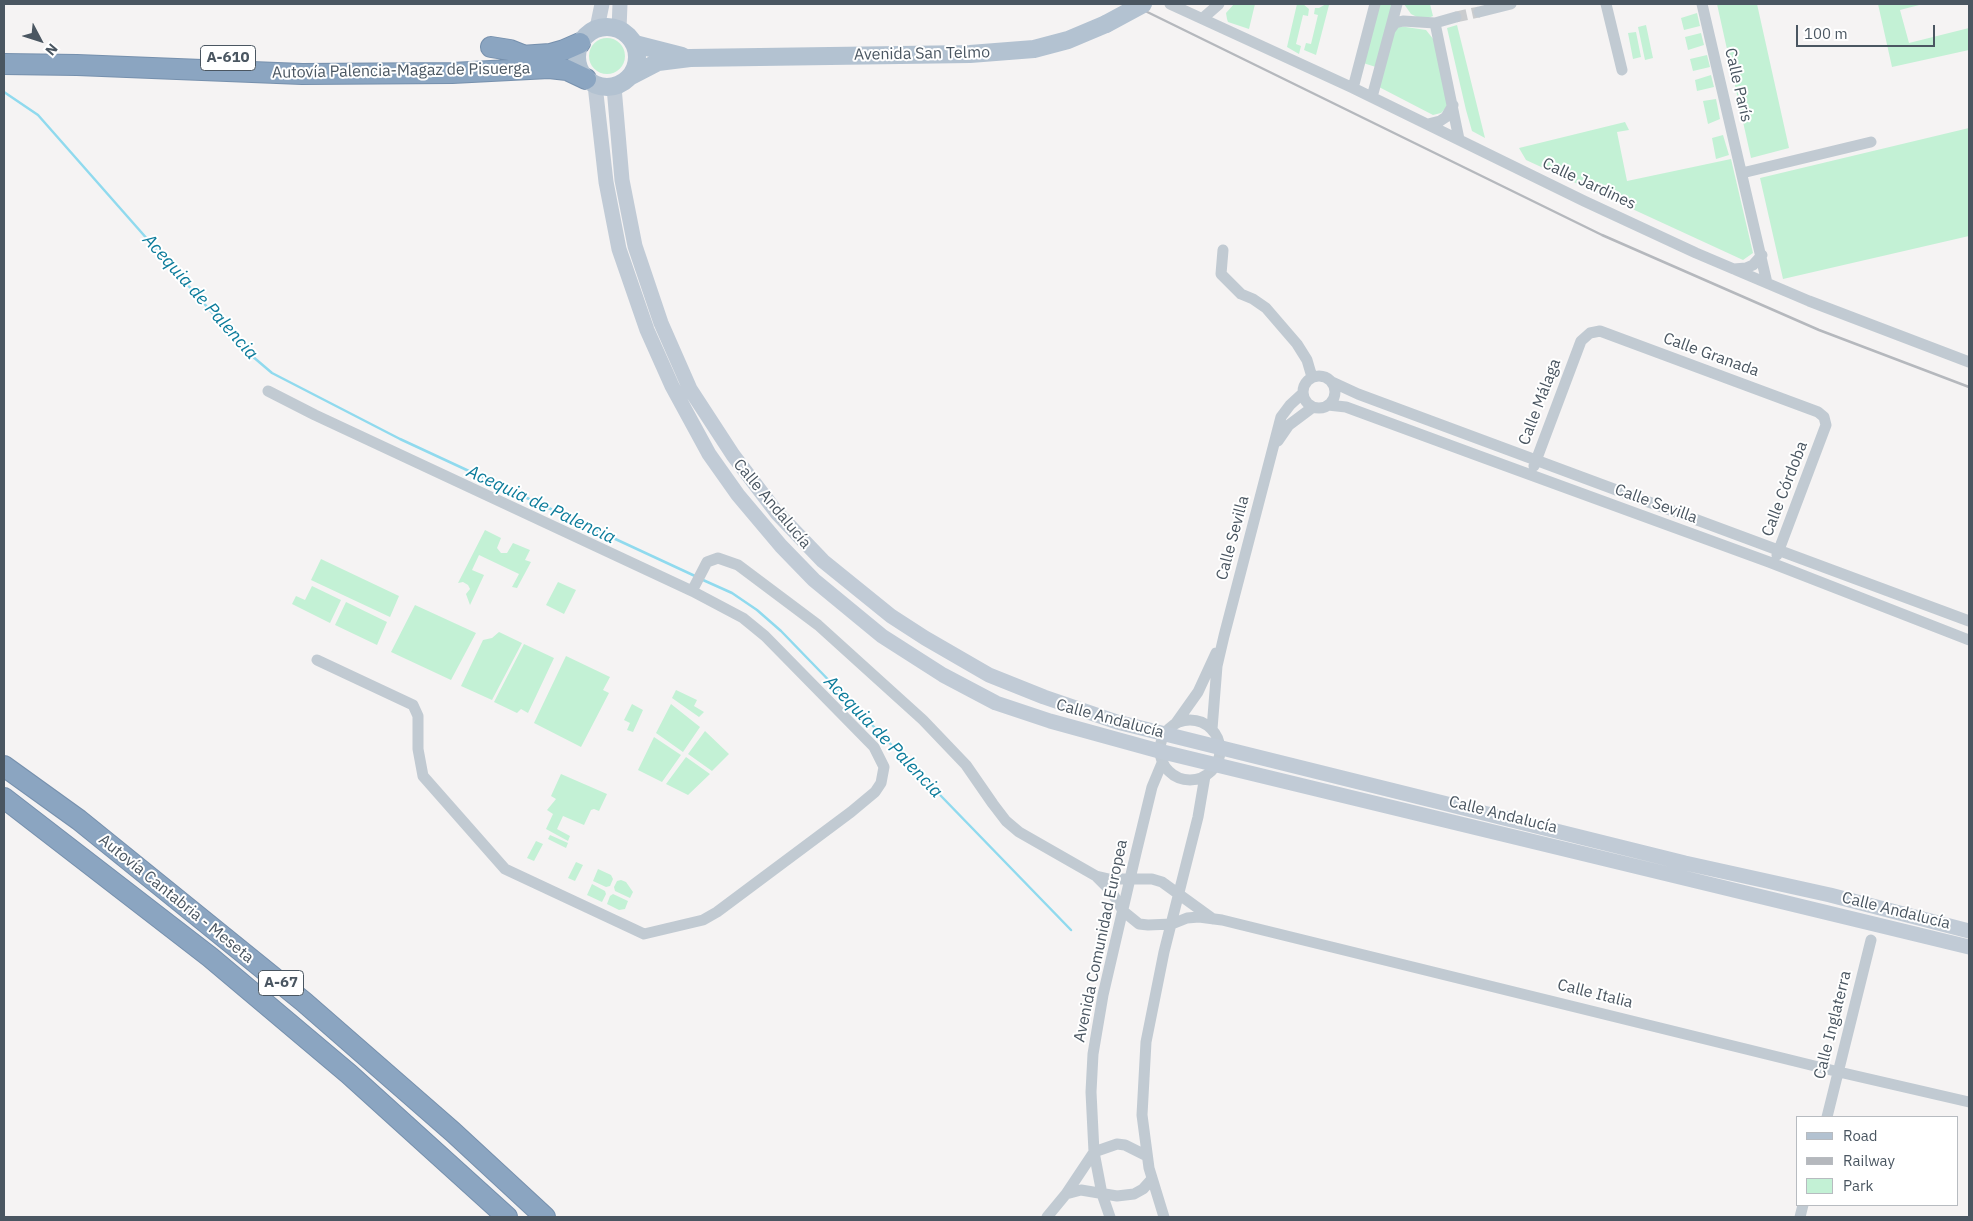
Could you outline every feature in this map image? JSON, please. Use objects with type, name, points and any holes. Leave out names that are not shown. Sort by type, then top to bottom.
[{"type":"highway","name":"Autovía Palencia-Magaz de Pisuerga","points":[[4,51],[326,62],[453,60],[525,56],[558,52],[580,43]]},
{"type":"highway","points":[[491,47],[510,50],[525,56]]},
{"type":"highway","name":"Autovía Palencia-Magaz de Pisuerga","points":[[4,64],[77,64],[302,74],[452,73],[548,68],[567,70],[591,82]]},
{"type":"highway","name":"Autovía Cantabria - Meseta","points":[[4,766],[79,820],[304,1002],[453,1132],[545,1217]]},
{"type":"highway","name":"Autovía Cantabria - Meseta","points":[[4,798],[224,970],[349,1074],[506,1217]]},
{"type":"main road","points":[[597,28],[602,4]]},
{"type":"main road","points":[[619,29],[620,4]]},
{"type":"main road","name":"Avenida San Telmo","points":[[631,76],[658,62],[690,58],[989,53],[1034,49],[1068,40],[1106,24],[1144,4]]},
{"type":"main road","points":[[604,26],[619,29],[626,32],[635,44],[638,61],[631,76],[624,83],[614,87],[604,87],[591,82],[580,71],[577,62],[577,52],[580,43],[586,35],[597,28],[604,26]]},
{"type":"main road","name":"Avenida San Telmo","points":[[635,44],[690,58]]},
{"type":"main road","name":"Calle Andalucía","points":[[591,82],[606,182],[619,249],[647,330],[672,386],[708,454],[750,510],[814,580],[882,636],[943,676],[996,703],[1161,757],[1216,765],[1743,891],[1969,948]]},
{"type":"main road","name":"Calle Andalucía","points":[[614,87],[622,180],[636,246],[661,323],[690,389],[733,455],[777,513],[823,561],[891,616],[925,638],[989,675],[1044,697],[1118,722],[1685,863],[1830,895],[1969,931]]},
{"type":"street","name":"Calle Jardines","points":[[1170,4],[1353,88],[1584,201],[1733,269],[1969,362]]},
{"type":"street","points":[[1203,18],[1219,4]]},
{"type":"street","points":[[1353,88],[1375,4]]},
{"type":"street","points":[[1397,4],[1406,17],[1413,22]]},
{"type":"street","points":[[1372,97],[1397,4]]},
{"type":"street","points":[[1479,12],[1511,4]]},
{"type":"street","points":[[1606,4],[1622,70]]},
{"type":"street","name":"Calle París","points":[[1702,4],[1767,283]]},
{"type":"street","points":[[1390,30],[1395,23],[1403,21],[1435,23],[1456,17]]},
{"type":"street","points":[[1435,23],[1459,139]]},
{"type":"street","points":[[1360,62],[1379,68]]},
{"type":"street","points":[[1428,124],[1440,121],[1446,117],[1453,105]]},
{"type":"street","points":[[1742,173],[1871,142]]},
{"type":"street","points":[[1223,250],[1221,274],[1242,294],[1266,308],[1298,344],[1307,360],[1312,378]]},
{"type":"street","points":[[1733,269],[1746,268],[1753,265],[1762,255]]},
{"type":"street","name":"Calle Granada","points":[[1581,341],[1590,333],[1600,331],[1818,412],[1824,417],[1826,425]]},
{"type":"street","name":"Calle Málaga","points":[[1530,475],[1581,341]]},
{"type":"street","points":[[1322,376],[1332,382],[1335,396],[1328,405],[1322,408],[1313,407],[1305,400],[1304,386],[1312,378],[1322,376]]},
{"type":"street","name":"Calle Sevilla","points":[[1332,382],[1358,394],[1969,621]]},
{"type":"street","points":[[268,391],[315,415],[693,587],[743,618],[765,636],[874,747],[884,767],[883,775],[881,783],[875,792],[851,812],[717,912],[703,920],[644,934],[506,869],[423,776],[418,749],[418,716],[412,704],[318,660]]},
{"type":"street","name":"Calle Sevilla","points":[[1212,729],[1218,666],[1224,636],[1281,417],[1303,393]]},
{"type":"street","name":"Calle Sevilla","points":[[1328,405],[1346,407],[1773,564],[1969,640]]},
{"type":"street","name":"Calle Sevilla","points":[[1273,448],[1289,425],[1313,407]]},
{"type":"street","name":"Calle Córdoba","points":[[1773,564],[1826,425]]},
{"type":"street","points":[[693,587],[707,562],[718,558],[738,566],[818,625],[923,720],[966,764],[1006,821],[1019,832],[1096,876],[1111,891],[1123,911],[1139,924],[1172,924]]},
{"type":"street","name":"Calle Sevilla","points":[[1164,733],[1176,723],[1198,692],[1224,636]]},
{"type":"street","points":[[1161,757],[1170,774],[1183,780],[1196,780],[1206,776],[1216,765],[1220,747],[1218,738],[1212,729],[1202,722],[1193,720],[1176,723]]},
{"type":"street","name":"Avenida Comunidad Europea","points":[[1110,1217],[1102,1194],[1094,1152],[1091,1092],[1093,1054],[1103,995],[1152,787],[1161,757],[1164,733]]},
{"type":"street","points":[[1164,1217],[1147,1156],[1142,1115],[1146,1042],[1206,776]]},
{"type":"street","points":[[1096,876],[1130,880],[1152,878],[1180,894]]},
{"type":"street","name":"Calle Italia","points":[[1180,894],[1190,904],[1213,919]]},
{"type":"street","name":"Calle Italia","points":[[1172,924],[1187,918],[1213,919],[1264,929],[1839,1072],[1969,1102]]},
{"type":"street","name":"Calle Inglaterra","points":[[1827,1116],[1871,940]]},
{"type":"street","points":[[1047,1217],[1066,1194],[1094,1152],[1117,1144],[1126,1145],[1147,1156]]},
{"type":"street","points":[[1066,1194],[1081,1190],[1118,1196],[1134,1194],[1152,1179]]},
{"type":"green space","points":[[1234,4],[1255,4],[1249,29],[1228,22],[1226,13]]},
{"type":"green space","points":[[1297,4],[1303,4],[1309,9],[1308,16],[1303,15],[1296,44],[1301,46],[1299,54],[1287,47]]},
{"type":"green space","points":[[1326,4],[1329,5],[1316,55],[1304,50],[1306,43],[1311,44],[1318,15],[1314,14],[1315,8]]},
{"type":"green space","points":[[1375,4],[1396,4],[1379,68],[1360,62]]},
{"type":"green space","points":[[1404,4],[1430,4],[1433,16],[1426,19],[1419,18],[1411,14]]},
{"type":"green space","points":[[1717,4],[1757,4],[1789,148],[1751,158]]},
{"type":"green space","points":[[1878,4],[1923,4],[1900,10],[1909,43],[1969,28],[1969,50],[1892,67]]},
{"type":"green space","points":[[1697,13],[1700,26],[1684,30],[1681,18]]},
{"type":"green space","points":[[1457,25],[1485,138],[1472,131],[1466,110],[1447,28]]},
{"type":"green space","points":[[1646,25],[1653,58],[1645,60],[1638,27]]},
{"type":"green space","points":[[1399,26],[1426,30],[1434,40],[1448,106],[1441,113],[1433,115],[1379,87],[1394,31]]},
{"type":"green space","points":[[1636,32],[1641,57],[1633,59],[1628,33]]},
{"type":"green space","points":[[1701,33],[1704,45],[1688,50],[1685,37]]},
{"type":"green space","points":[[607,38],[619,44],[625,56],[619,68],[607,74],[595,68],[589,56],[595,44]]},
{"type":"green space","points":[[1707,55],[1710,67],[1693,71],[1690,59]]},
{"type":"green space","points":[[1711,75],[1714,87],[1697,91],[1695,80]]},
{"type":"green space","points":[[1716,99],[1720,119],[1708,124],[1703,101]]},
{"type":"green space","points":[[1625,122],[1629,130],[1617,132],[1627,181],[1731,159],[1753,253],[1743,260],[1526,160],[1519,148]]},
{"type":"green space","points":[[1969,128],[1969,236],[1783,279],[1760,178]]},
{"type":"green space","points":[[1723,135],[1729,155],[1716,159],[1712,138]]},
{"type":"green space","points":[[485,530],[501,538],[497,548],[501,553],[507,553],[513,543],[530,550],[525,560],[531,562],[517,588],[512,587],[519,574],[479,555],[472,570],[484,575],[470,605],[466,594],[470,589],[468,585],[463,582],[458,583]]},
{"type":"green space","points":[[321,559],[399,596],[390,617],[311,580]]},
{"type":"green space","points":[[558,582],[576,590],[564,614],[546,605]]},
{"type":"green space","points":[[312,586],[341,600],[330,623],[292,604],[296,596],[305,600]]},
{"type":"green space","points":[[346,602],[387,622],[377,645],[335,625]]},
{"type":"green space","points":[[415,605],[476,633],[451,680],[391,652]]},
{"type":"green space","points":[[499,632],[522,643],[492,700],[461,686],[483,640],[492,638]]},
{"type":"green space","points":[[524,644],[554,658],[528,713],[521,709],[517,713],[494,702]]},
{"type":"green space","points":[[566,656],[610,677],[603,690],[609,693],[581,747],[534,723]]},
{"type":"green space","points":[[676,690],[697,700],[694,706],[704,712],[699,717],[672,698]]},
{"type":"green space","points":[[632,704],[643,710],[633,732],[627,730],[630,723],[624,720]]},
{"type":"green space","points":[[671,704],[700,727],[683,752],[656,733]]},
{"type":"green space","points":[[705,731],[729,754],[712,771],[688,754]]},
{"type":"green space","points":[[654,737],[681,755],[662,782],[638,770]]},
{"type":"green space","points":[[686,757],[710,774],[688,795],[666,784]]},
{"type":"green space","points":[[561,774],[607,794],[599,811],[591,810],[584,825],[563,816],[557,829],[570,836],[568,841],[546,829],[553,814],[547,810],[556,799],[551,796]]},
{"type":"green space","points":[[550,835],[568,843],[566,848],[548,839]]},
{"type":"green space","points":[[536,841],[543,844],[534,861],[527,858]]},
{"type":"green space","points":[[576,862],[583,865],[575,881],[568,878]]},
{"type":"green space","points":[[598,869],[611,875],[613,879],[610,886],[606,887],[593,881]]},
{"type":"green space","points":[[617,881],[626,882],[633,892],[630,898],[615,891],[614,887]]},
{"type":"green space","points":[[592,884],[605,891],[606,894],[602,902],[587,895]]},
{"type":"green space","points":[[613,894],[628,901],[625,909],[619,910],[607,904],[610,896]]},
{"type":"waterway","name":"Acequia de Palencia","points":[[4,92],[38,115],[245,350],[272,373],[400,439],[695,576]]},
{"type":"waterway","name":"Acequia de Palencia","points":[[703,580],[732,593],[757,610],[781,631],[1071,930]]},
{"type":"tunnel","points":[[1456,17],[1479,12]]},
{"type":"railway","points":[[1131,4],[1602,235],[1819,330],[1969,387]]}]
